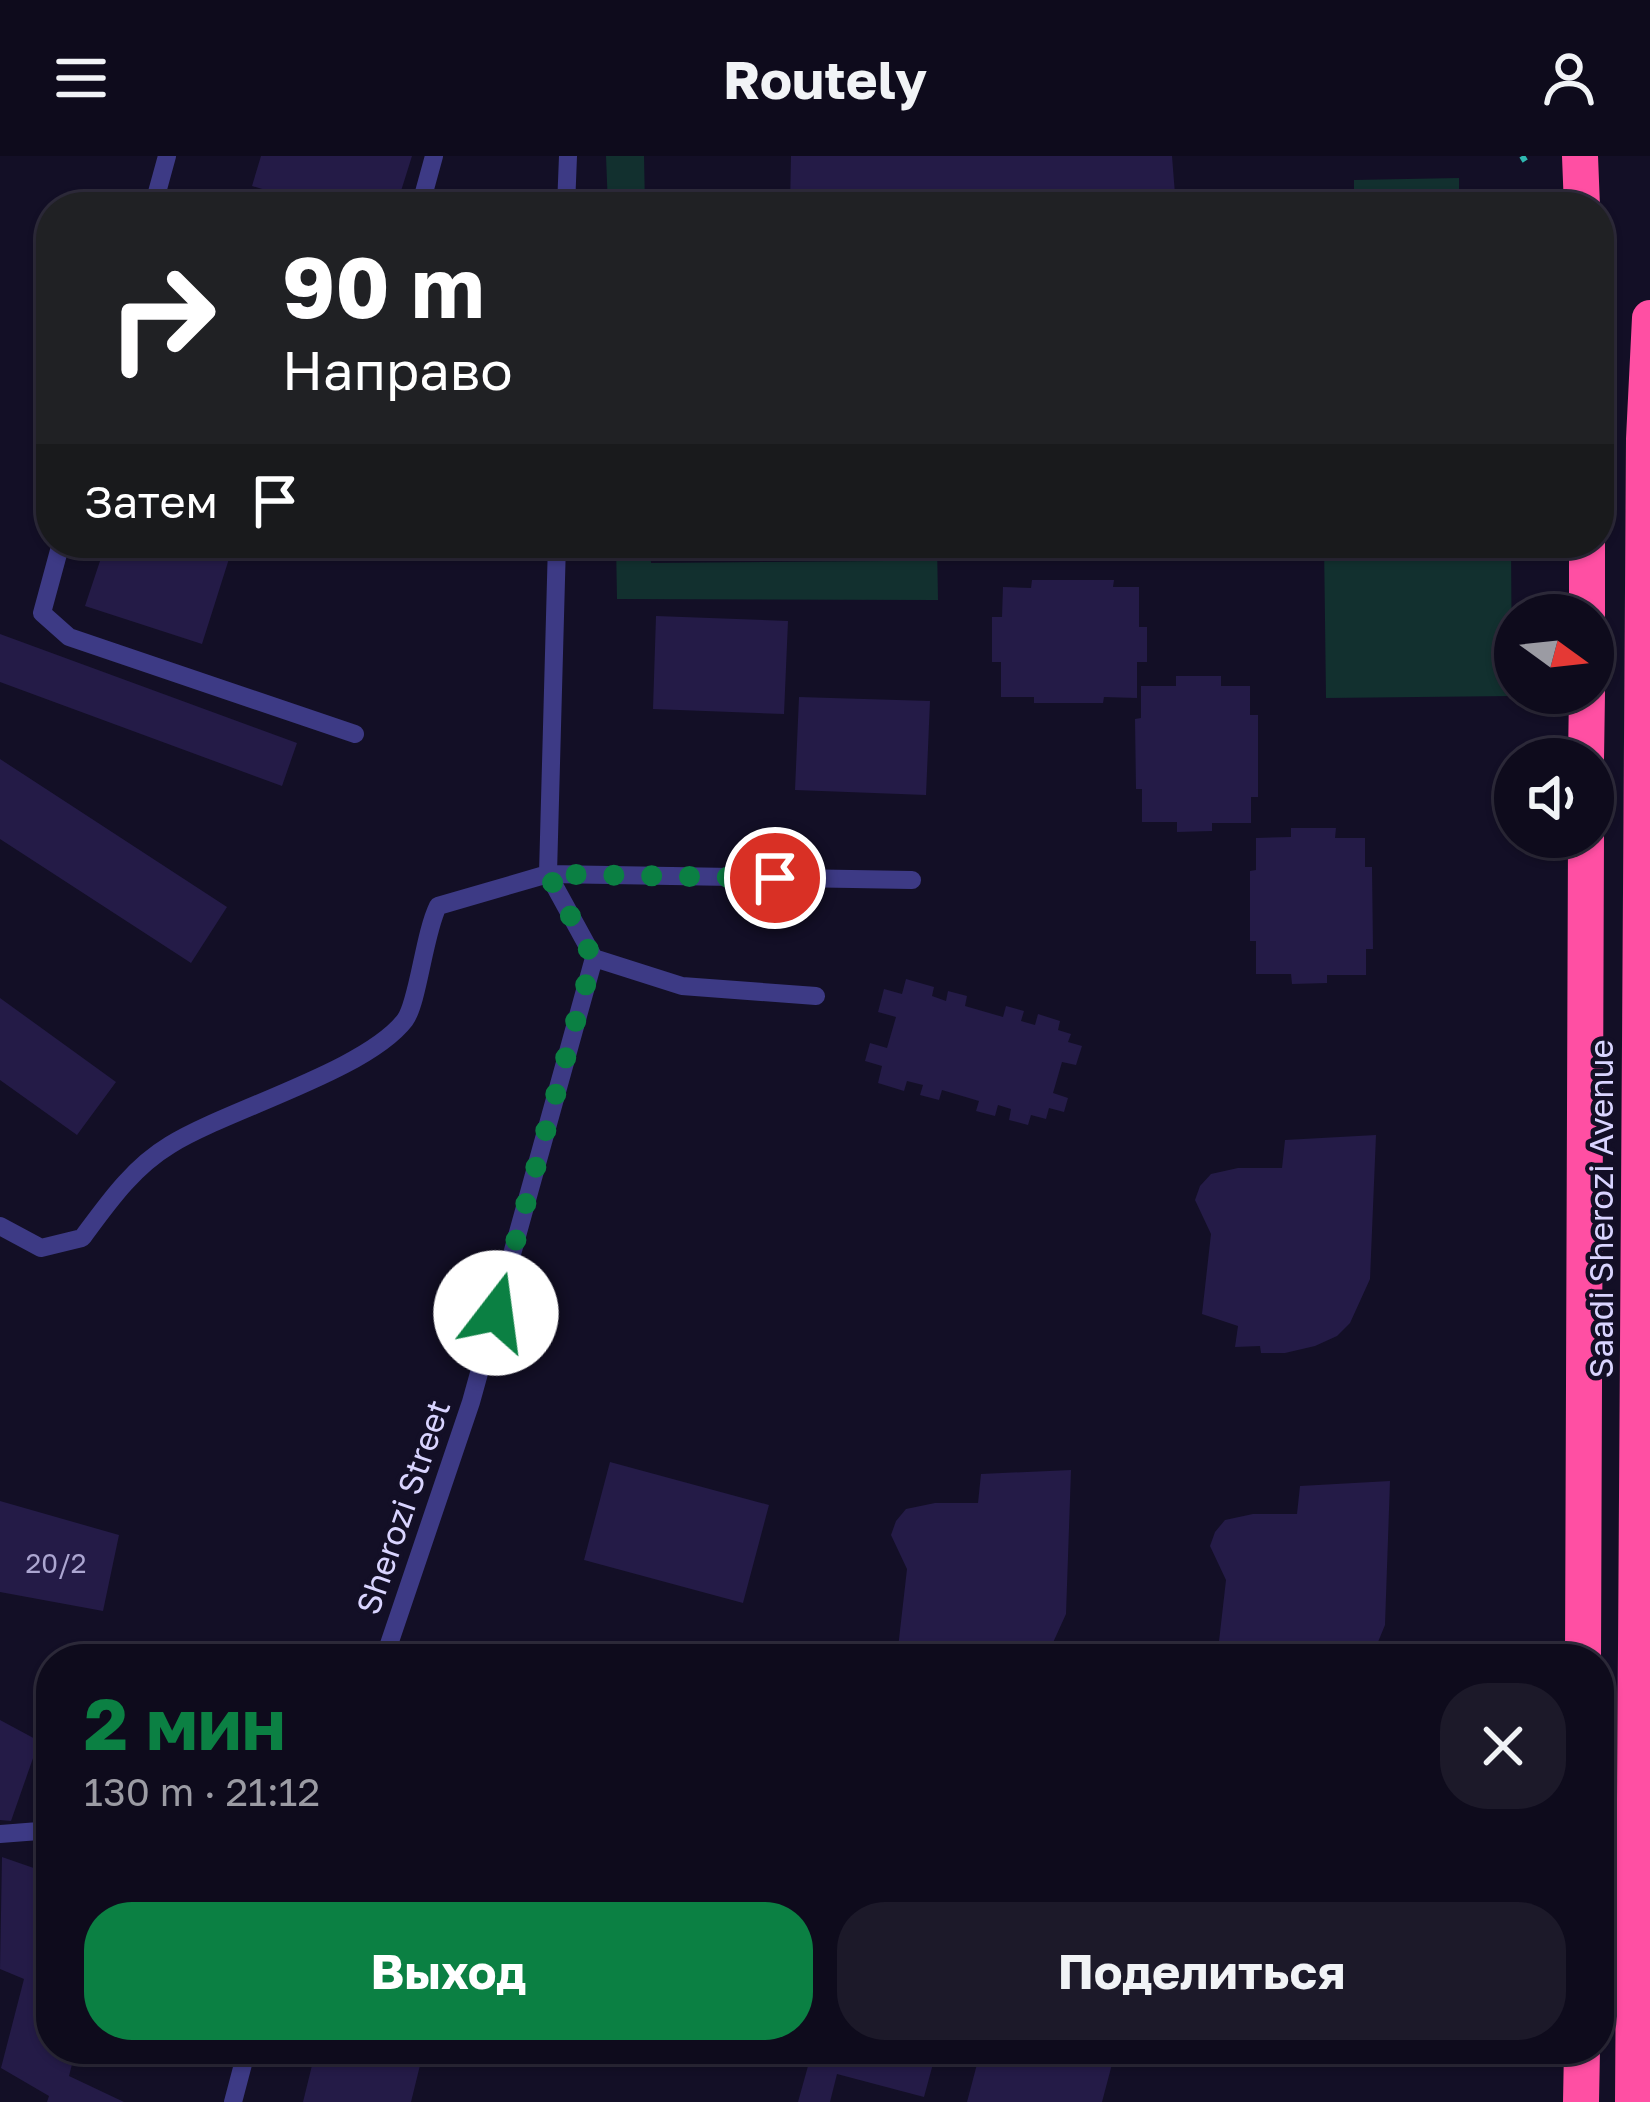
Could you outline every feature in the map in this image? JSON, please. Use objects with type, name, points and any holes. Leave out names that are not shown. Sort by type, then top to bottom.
[{"type":"highway","points":[[1580,156],[1581,192]]},
{"type":"highway","name":"Saadi Sherozi Avenue","points":[[1633,2102],[1643,1932],[1644,439],[1650,317]]},
{"type":"highway","points":[[1587,558],[1587,594]]},
{"type":"highway","name":"Saadi Sherozi Avenue","points":[[1583,1644],[1586,858]]},
{"type":"highway","points":[[1581,2102],[1582,2064]]},
{"type":"lane","points":[[157,192],[167,156]]},
{"type":"lane","points":[[424,192],[434,156]]},
{"type":"lane","points":[[567,192],[568,156]]},
{"type":"lane","points":[[57,558],[42,613],[69,637],[355,734]]},
{"type":"lane","points":[[557,558],[548,874],[593,958],[682,986],[816,996]]},
{"type":"lane","points":[[0,1226],[40,1248],[82,1238],[124,1181],[170,1145],[367,1051],[407,1018],[429,924],[438,906],[548,874],[912,880]]},
{"type":"lane","name":"Sherozi Street","points":[[389,1644],[471,1402],[593,958]]},
{"type":"lane","points":[[0,1834],[36,1832]]},
{"type":"lane","points":[[232,2102],[243,2064]]},
{"type":"green space","points":[[606,156],[644,156],[645,192],[607,192]]},
{"type":"green space","points":[[1459,178],[1459,192],[1354,192],[1354,180]]},
{"type":"green space","points":[[616,558],[651,558],[651,563],[937,558],[938,600],[617,599]]},
{"type":"green space","points":[[1324,558],[1511,558],[1511,594],[1494,594],[1494,696],[1326,698]]},
{"type":"building","points":[[261,156],[412,156],[401,192],[272,192],[252,186]]},
{"type":"building","points":[[791,156],[1172,156],[1175,192],[790,192]]},
{"type":"building","points":[[101,558],[229,558],[202,644],[85,606]]},
{"type":"building","points":[[1032,580],[1114,580],[1113,587],[1139,587],[1139,627],[1147,627],[1147,662],[1137,662],[1137,698],[1034,703],[1034,697],[1001,697],[1001,662],[992,662],[992,617],[1002,617],[1003,587],[1031,588]]},
{"type":"building","points":[[656,616],[788,621],[784,714],[653,709]]},
{"type":"building","points":[[0,634],[297,743],[282,786],[0,682]]},
{"type":"building","points":[[1176,676],[1221,676],[1221,686],[1250,686],[1250,715],[1258,715],[1258,797],[1251,797],[1251,823],[1212,823],[1212,831],[1177,832],[1177,822],[1142,822],[1142,789],[1136,789],[1135,719],[1141,718],[1141,686],[1176,686]]},
{"type":"building","points":[[799,697],[930,701],[926,795],[795,790]]},
{"type":"building","points":[[0,759],[227,907],[191,963],[0,839]]},
{"type":"building","points":[[1291,828],[1336,828],[1335,838],[1365,838],[1365,867],[1372,867],[1373,949],[1366,949],[1366,975],[1327,975],[1327,983],[1292,984],[1291,974],[1256,974],[1256,941],[1250,941],[1250,871],[1256,870],[1256,838],[1291,837]]},
{"type":"building","points":[[906,979],[934,987],[932,996],[946,1001],[948,991],[967,996],[965,1006],[1003,1017],[1006,1006],[1024,1011],[1021,1021],[1035,1025],[1038,1014],[1060,1021],[1058,1030],[1071,1034],[1068,1042],[1082,1046],[1076,1065],[1062,1062],[1053,1093],[1068,1098],[1064,1112],[1049,1108],[1046,1119],[1031,1115],[1028,1125],[1009,1120],[1011,1109],[998,1105],[995,1116],[976,1111],[979,1101],[942,1090],[939,1100],[920,1095],[923,1085],[907,1081],[904,1091],[878,1083],[882,1066],[865,1061],[870,1043],[887,1048],[896,1017],[878,1012],[884,989],[902,994]]},
{"type":"building","points":[[0,998],[116,1082],[77,1135],[0,1080]]},
{"type":"building","points":[[1376,1135],[1370,1279],[1350,1323],[1337,1336],[1285,1353],[1261,1353],[1260,1346],[1235,1347],[1238,1326],[1202,1314],[1211,1234],[1195,1200],[1200,1186],[1211,1174],[1238,1168],[1282,1168],[1285,1140]]},
{"type":"building","points":[[610,1462],[769,1505],[743,1603],[584,1560]]},
{"type":"building","points":[[1071,1470],[1066,1614],[1052,1644],[898,1644],[907,1569],[891,1535],[896,1521],[906,1509],[978,1503],[981,1474]]},
{"type":"building","points":[[1390,1481],[1385,1625],[1377,1644],[1219,1644],[1226,1580],[1210,1546],[1215,1532],[1225,1520],[1253,1514],[1297,1514],[1300,1486]]},
{"type":"building","points":[[0,1501],[119,1535],[103,1611],[0,1592]]},
{"type":"building","points":[[0,1720],[36,1739],[36,1750],[11,1821],[0,1820]]},
{"type":"building","points":[[2,1857],[36,1869],[36,2064],[72,2064],[69,2076],[124,2102],[47,2102],[49,2096],[1,2068],[24,1979],[0,1969]]},
{"type":"building","points":[[312,2064],[420,2064],[411,2102],[303,2102]]},
{"type":"building","points":[[801,2064],[933,2064],[924,2097],[837,2074],[830,2102],[798,2102],[808,2066]]},
{"type":"building","points":[[977,2064],[1112,2064],[1102,2102],[967,2102]]},
{"type":"route","points":[[496,1313],[593,958],[548,874],[775,878]]}]
